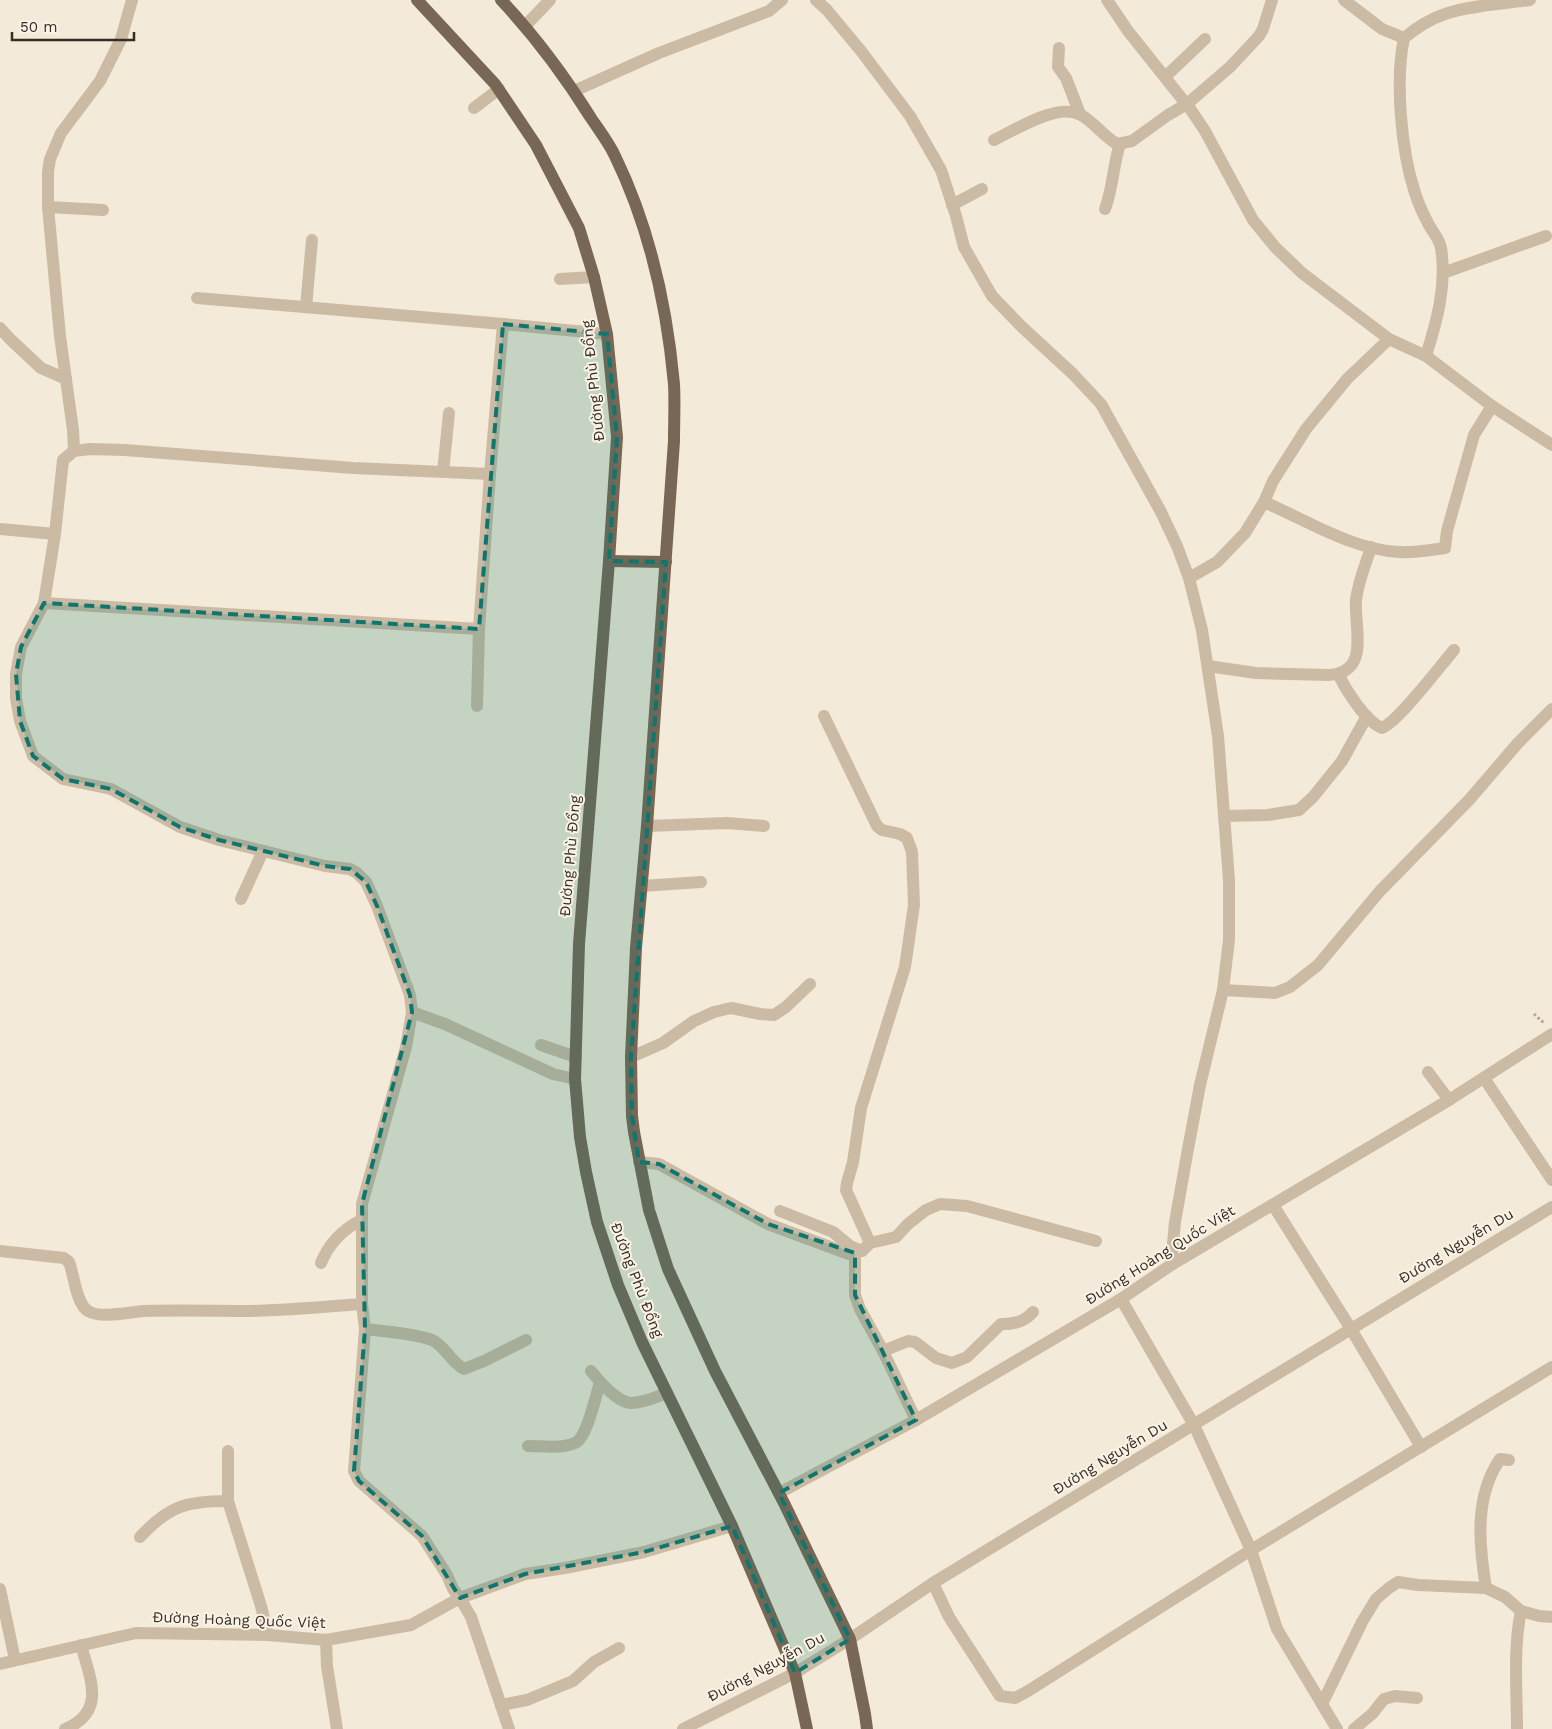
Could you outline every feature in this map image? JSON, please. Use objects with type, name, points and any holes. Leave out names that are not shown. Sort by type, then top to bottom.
[{"type":"main road","name":"Đường Phù Đổng","points":[[417,0],[499,89],[536,145],[579,228],[594,277],[607,334],[617,437],[579,944],[575,1079],[580,1137],[597,1222],[618,1285],[642,1342],[732,1526],[795,1673],[807,1729]]},
{"type":"main road","points":[[501,0],[525,26],[558,68],[615,155],[640,216],[655,270],[668,334],[674,386],[674,441],[647,826],[636,948],[631,1057],[632,1116],[649,1210],[668,1269],[716,1371],[779,1493],[850,1639],[865,1714],[866,1729]]},
{"type":"main road","points":[[609,561],[666,562]]},
{"type":"street","points":[[74,451],[73,430],[60,336],[48,206],[48,172],[54,146],[61,133],[100,81],[120,39],[132,0]]},
{"type":"street","points":[[525,26],[550,0]]},
{"type":"street","points":[[574,91],[659,53],[769,11],[782,0]]},
{"type":"street","points":[[816,0],[827,10],[861,51],[910,116],[940,170],[964,247],[992,296],[1022,327],[1073,374],[1101,404],[1161,512],[1189,578],[1202,630],[1218,736],[1229,880],[1229,940],[1223,990],[1200,1085],[1188,1149],[1175,1222],[1171,1265]]},
{"type":"street","points":[[1107,0],[1128,31],[1205,131],[1253,220],[1263,234],[1302,273],[1389,339],[1426,356],[1492,406],[1552,445]]},
{"type":"street","points":[[1059,48],[1058,67],[1069,86],[1080,114],[1108,139],[1120,144],[1132,140],[1186,104],[1230,67],[1259,36],[1272,0]]},
{"type":"street","points":[[1344,0],[1382,29],[1404,38]]},
{"type":"street","points":[[1426,356],[1442,296],[1443,273],[1439,239],[1427,222],[1415,192],[1403,139],[1400,71],[1404,38],[1416,28],[1444,14],[1530,0]]},
{"type":"street","points":[[1165,77],[1205,39]]},
{"type":"street","points":[[474,108],[499,89]]},
{"type":"street","points":[[994,140],[1050,114],[1068,111],[1080,114]]},
{"type":"street","points":[[1105,209],[1110,196],[1113,167],[1120,144]]},
{"type":"street","points":[[952,205],[982,189]]},
{"type":"street","points":[[48,206],[103,210]]},
{"type":"street","points":[[1443,273],[1546,236]]},
{"type":"street","points":[[306,307],[312,240]]},
{"type":"street","points":[[560,279],[594,277]]},
{"type":"street","points":[[197,298],[607,334]]},
{"type":"street","points":[[476,706],[479,629],[503,324]]},
{"type":"street","points":[[0,328],[42,368],[66,378]]},
{"type":"street","points":[[1189,578],[1217,562],[1245,533],[1264,502],[1273,480],[1306,429],[1347,378],[1389,339]]},
{"type":"street","points":[[1264,502],[1340,538],[1371,547],[1399,552],[1445,548],[1447,530],[1474,435],[1492,406]]},
{"type":"street","points":[[443,472],[449,413]]},
{"type":"street","points":[[490,474],[353,468],[125,450],[90,449],[74,451],[63,460],[55,534],[44,603],[21,647],[16,674],[16,698],[20,721],[33,756],[63,779],[111,789],[180,827],[219,840],[325,866],[350,869],[366,882],[378,906],[410,995],[412,1012],[406,1047],[362,1204],[362,1304],[365,1329],[354,1472],[359,1481],[422,1536],[447,1575],[453,1589],[472,1617],[509,1729]]},
{"type":"street","points":[[0,529],[55,534]]},
{"type":"street","points":[[1208,666],[1256,673],[1338,674],[1350,667],[1357,655],[1356,598],[1371,547]]},
{"type":"street","points":[[44,603],[479,629]]},
{"type":"street","points":[[1338,674],[1345,689],[1367,716],[1382,728],[1400,714],[1454,650]]},
{"type":"street","points":[[1223,990],[1275,993],[1290,987],[1318,965],[1380,891],[1469,800],[1518,743],[1552,709]]},
{"type":"street","points":[[824,716],[877,826],[882,830],[900,834],[906,838],[912,852],[914,905],[905,967],[861,1108],[853,1162],[846,1190],[863,1249],[855,1295],[860,1310],[883,1351],[916,1420]]},
{"type":"street","points":[[1224,816],[1268,815],[1298,810],[1313,797],[1342,761],[1367,716]]},
{"type":"street","points":[[647,826],[727,823],[764,826]]},
{"type":"street","points":[[241,899],[264,850]]},
{"type":"street","points":[[642,886],[701,882]]},
{"type":"street","points":[[631,1057],[662,1042],[694,1021],[714,1012],[732,1008],[774,1015],[786,1007],[810,984]]},
{"type":"street","points":[[412,1012],[445,1024],[553,1074],[575,1079]]},
{"type":"street","name":"Đường Hoàng Quốc Việt","points":[[779,1493],[916,1420],[1121,1300],[1171,1265],[1448,1100],[1552,1034]]},
{"type":"street","points":[[541,1045],[576,1057]]},
{"type":"street","points":[[1428,1072],[1448,1100]]},
{"type":"street","points":[[1484,1078],[1552,1180]]},
{"type":"street","points":[[639,1162],[659,1164],[768,1224],[848,1254],[896,1237],[908,1224],[926,1210],[940,1204],[967,1206],[1096,1241]]},
{"type":"street","points":[[1274,1205],[1352,1329],[1421,1447]]},
{"type":"street","name":"Đường Nguyễn Du","points":[[683,1729],[795,1673],[850,1639],[933,1583],[1552,1207]]},
{"type":"street","points":[[780,1211],[833,1232],[850,1246],[863,1249]]},
{"type":"street","points":[[321,1263],[326,1250],[345,1229],[361,1220]]},
{"type":"street","points":[[0,1250],[64,1258],[69,1262],[82,1305],[86,1310],[94,1314],[109,1315],[144,1311],[252,1310],[362,1304]]},
{"type":"street","points":[[1121,1300],[1194,1425],[1251,1550],[1277,1629],[1337,1729]]},
{"type":"street","points":[[883,1351],[908,1341],[915,1342],[936,1358],[952,1363],[967,1356],[1001,1324],[1014,1324],[1027,1319],[1034,1312]]},
{"type":"street","points":[[365,1329],[420,1337],[433,1341],[456,1365],[464,1369],[526,1340]]},
{"type":"street","points":[[933,1583],[949,1617],[1000,1696],[1015,1698],[1069,1666],[1251,1550],[1552,1367]]},
{"type":"street","points":[[591,1371],[620,1400],[629,1404],[667,1393]]},
{"type":"street","points":[[528,1446],[558,1447],[579,1441],[586,1427],[600,1382]]},
{"type":"street","points":[[228,1452],[228,1502],[268,1634]]},
{"type":"street","points":[[1486,1588],[1480,1537],[1482,1508],[1491,1473],[1500,1459],[1509,1460]]},
{"type":"street","points":[[140,1537],[156,1520],[182,1506],[201,1501],[228,1502]]},
{"type":"street","name":"Đường Hoàng Quốc Việt","points":[[0,1664],[136,1633],[268,1634],[326,1640],[411,1625],[460,1598],[525,1574],[566,1568],[644,1552],[732,1526]]},
{"type":"street","points":[[1322,1704],[1362,1622],[1376,1599],[1398,1582],[1418,1585],[1486,1588],[1505,1597],[1520,1611],[1552,1617]]},
{"type":"street","points":[[0,1589],[15,1660]]},
{"type":"street","points":[[1517,1729],[1516,1669],[1520,1611]]},
{"type":"street","points":[[326,1640],[327,1666],[337,1729]]},
{"type":"street","points":[[65,1729],[83,1718],[91,1705],[93,1694],[81,1645]]},
{"type":"street","points":[[501,1705],[527,1700],[573,1681],[594,1662],[619,1648]]},
{"type":"street","points":[[1354,1729],[1372,1714],[1384,1700],[1395,1696],[1417,1698]]},
{"type":"highlighted area","points":[[503,324],[607,334],[617,437],[609,561],[666,562],[631,1057],[632,1116],[639,1162],[659,1164],[768,1224],[855,1253],[855,1295],[916,1420],[779,1493],[850,1639],[795,1673],[732,1526],[644,1552],[525,1574],[460,1598],[422,1536],[359,1481],[354,1471],[365,1329],[362,1204],[412,1012],[410,995],[377,906],[366,882],[350,869],[325,866],[219,840],[180,827],[111,789],[63,779],[33,756],[20,721],[16,674],[21,647],[44,603],[479,629]]}]
